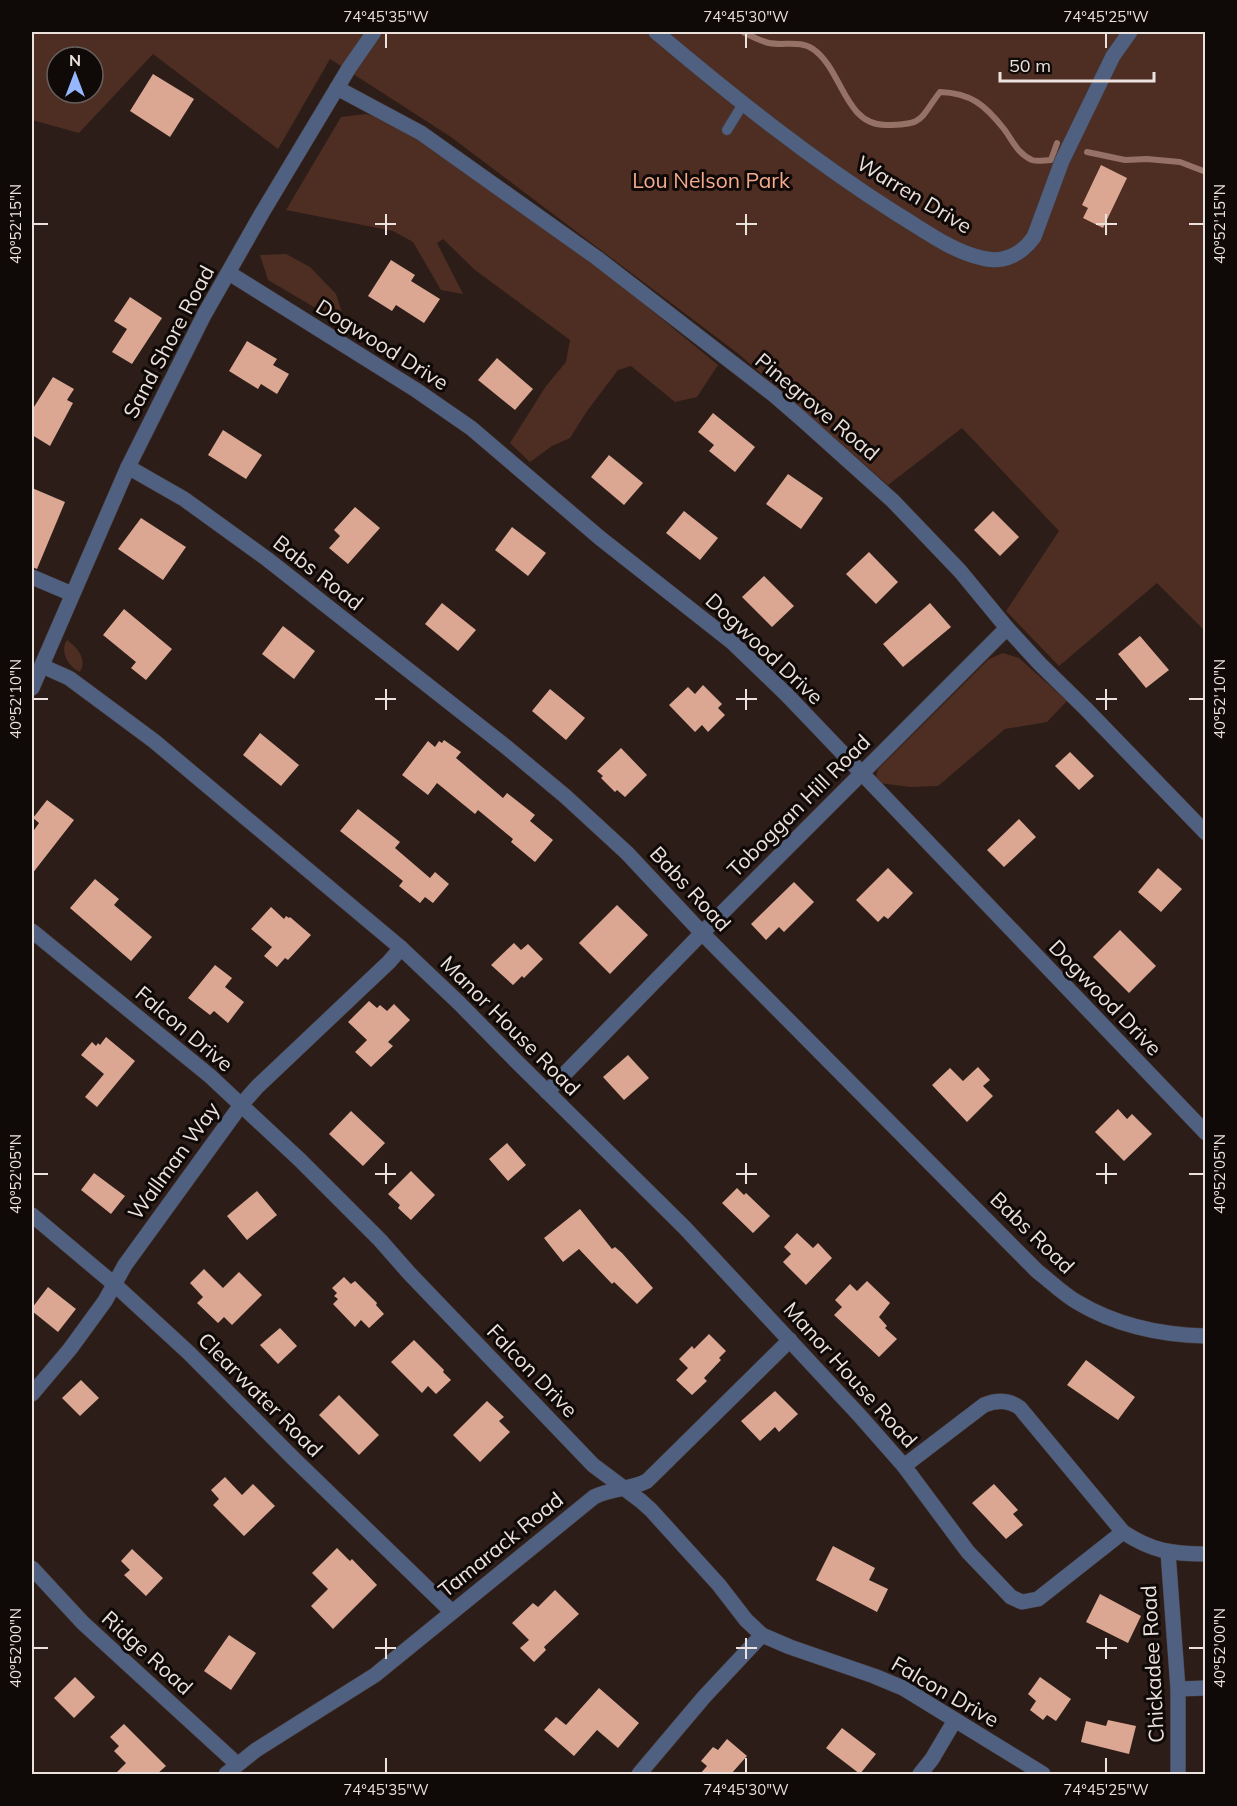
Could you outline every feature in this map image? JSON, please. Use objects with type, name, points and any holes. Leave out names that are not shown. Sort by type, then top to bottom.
[{"type":"street","name":"Sand Shore Road","points":[[32,688],[128,467],[204,315],[337,88],[374,32]]},
{"type":"street","name":"Warren Drive","points":[[656,32],[743,104],[867,195],[934,237],[982,258],[1005,258],[1022,250],[1034,237],[1062,161],[1113,56],[1130,32]]},
{"type":"street","name":"Pinegrove Road","points":[[337,88],[421,133],[597,258],[774,395],[851,461],[960,571],[1007,628],[1206,833]]},
{"type":"street","name":"Dogwood Drive","points":[[229,273],[416,390],[471,428],[600,538],[732,642],[787,695],[860,774],[1206,1133]]},
{"type":"street","name":"Babs Road","points":[[128,467],[184,499],[267,559],[565,796],[627,853],[702,933],[1037,1271],[1075,1301],[1108,1318],[1145,1330],[1181,1336],[1206,1336]]},
{"type":"street","points":[[32,577],[72,594]]},
{"type":"street","name":"Toboggan Hill Road","points":[[547,1092],[702,933],[1007,628]]},
{"type":"street","name":"Manor House Road","points":[[42,666],[69,678],[154,741],[401,948],[459,1003],[654,1197],[790,1340],[904,1466],[968,1551],[1011,1597],[1022,1602],[1043,1596],[1123,1532]]},
{"type":"street","name":"Falcon Drive","points":[[32,931],[201,1069],[300,1160],[380,1240],[593,1465],[651,1510],[719,1585],[746,1620],[762,1635],[903,1688],[1043,1774]]},
{"type":"street","name":"Wallman Way","points":[[32,1394],[70,1349],[105,1301],[124,1265],[241,1105],[401,948]]},
{"type":"street","name":"Clearwater Road","points":[[32,1215],[114,1284],[189,1353],[293,1458],[452,1612]]},
{"type":"street","name":"Tamarack Road","points":[[231,1769],[256,1750],[375,1675],[594,1497],[604,1491],[638,1486],[647,1481],[790,1340]]},
{"type":"street","name":"Manor House Road","points":[[904,1466],[984,1405],[991,1402],[1009,1402],[1020,1408],[1123,1532],[1157,1550],[1206,1554]]},
{"type":"street","name":"Chickadee Road","points":[[1168,1551],[1178,1689],[1178,1774]]},
{"type":"street","name":"Ridge Road","points":[[32,1568],[83,1623],[231,1769]]},
{"type":"street","points":[[639,1774],[704,1697],[762,1635]]},
{"type":"street","points":[[1178,1689],[1206,1688]]},
{"type":"street","points":[[920,1774],[932,1759],[955,1720]]},
{"type":"lane","points":[[727,130],[743,104]]},
{"type":"green space","name":"Lou Nelson Park","points":[[32,32],[1205,32],[1205,631],[1157,583],[1059,666],[1006,611],[1059,531],[962,428],[888,485],[740,355],[451,137],[330,59],[278,149],[153,54],[79,133],[32,120]]},
{"type":"green space","points":[[366,114],[383,119],[422,142],[605,272],[718,365],[697,397],[675,402],[631,366],[618,370],[570,438],[552,446],[530,462],[510,443],[546,386],[566,362],[570,340],[475,270],[443,239],[437,243],[463,294],[441,290],[413,242],[393,231],[286,210],[341,117]]},
{"type":"green space","points":[[286,254],[310,267],[336,294],[344,319],[336,320],[268,280],[260,255]]},
{"type":"green space","points":[[67,640],[82,658],[80,672],[66,659],[64,649]]},
{"type":"green space","points":[[1003,653],[1019,658],[1067,701],[1047,722],[1005,729],[938,786],[910,787],[879,783],[876,777],[878,769],[989,659]]},
{"type":"building","points":[[153,74],[194,99],[170,137],[130,111]]},
{"type":"building","points":[[1101,165],[1127,178],[1103,228],[1083,218],[1088,208],[1082,205]]},
{"type":"building","points":[[391,260],[415,275],[411,281],[440,299],[424,323],[396,305],[392,311],[368,296]]},
{"type":"building","points":[[130,297],[162,318],[132,364],[112,352],[127,329],[114,321]]},
{"type":"building","points":[[247,341],[277,359],[273,365],[289,374],[277,394],[261,384],[258,389],[229,371]]},
{"type":"building","points":[[497,358],[533,389],[515,410],[478,380]]},
{"type":"building","points":[[53,377],[74,389],[67,400],[73,403],[50,446],[32,435],[32,410]]},
{"type":"building","points":[[713,413],[755,447],[735,472],[709,451],[714,445],[698,432]]},
{"type":"building","points":[[223,430],[262,455],[246,479],[208,455]]},
{"type":"building","points":[[609,455],[643,483],[624,505],[591,477]]},
{"type":"building","points":[[788,474],[823,498],[801,529],[766,504]]},
{"type":"building","points":[[32,488],[65,502],[37,569],[32,567]]},
{"type":"building","points":[[355,507],[380,528],[348,564],[329,548],[340,536],[334,530]]},
{"type":"building","points":[[684,511],[718,538],[700,560],[666,533]]},
{"type":"building","points":[[993,511],[1019,537],[1000,556],[974,530]]},
{"type":"building","points":[[141,518],[186,547],[163,580],[118,549]]},
{"type":"building","points":[[512,527],[546,553],[528,576],[495,550]]},
{"type":"building","points":[[869,552],[898,582],[876,604],[846,574]]},
{"type":"building","points":[[764,576],[794,606],[772,627],[742,597]]},
{"type":"building","points":[[442,603],[476,630],[458,651],[425,624]]},
{"type":"building","points":[[930,603],[951,627],[903,667],[883,644]]},
{"type":"building","points":[[124,609],[172,649],[146,680],[131,668],[136,662],[103,635]]},
{"type":"building","points":[[283,626],[315,651],[294,679],[262,654]]},
{"type":"building","points":[[1140,636],[1169,670],[1146,688],[1118,654]]},
{"type":"building","points":[[703,685],[722,704],[718,708],[725,715],[708,732],[702,725],[695,732],[669,705],[688,687],[695,694]]},
{"type":"building","points":[[550,689],[585,718],[566,740],[532,711]]},
{"type":"building","points":[[260,733],[299,765],[281,786],[243,755]]},
{"type":"building","points":[[444,740],[461,752],[456,758],[503,798],[507,793],[535,815],[530,821],[553,840],[535,862],[511,842],[513,839],[478,810],[475,814],[437,783],[428,795],[402,775],[428,741],[435,747],[439,741],[442,743]]},
{"type":"building","points":[[621,748],[647,775],[625,797],[617,790],[615,792],[597,771]]},
{"type":"building","points":[[1070,752],[1094,776],[1079,790],[1055,766]]},
{"type":"building","points":[[47,800],[74,820],[32,874],[32,833],[39,823],[33,818]]},
{"type":"building","points":[[358,809],[400,842],[395,848],[430,878],[435,872],[449,884],[433,903],[425,897],[420,903],[399,886],[403,881],[340,831]]},
{"type":"building","points":[[1019,819],[1036,837],[1004,867],[987,850]]},
{"type":"building","points":[[888,868],[913,893],[888,919],[884,916],[878,922],[856,900]]},
{"type":"building","points":[[1158,868],[1182,889],[1161,912],[1138,892]]},
{"type":"building","points":[[95,879],[119,899],[114,905],[152,937],[131,961],[70,908]]},
{"type":"building","points":[[794,882],[814,902],[784,932],[779,927],[766,940],[751,924]]},
{"type":"building","points":[[617,905],[648,935],[610,974],[579,943]]},
{"type":"building","points":[[271,907],[284,919],[286,916],[290,917],[311,935],[288,960],[285,958],[277,967],[264,956],[272,947],[251,929]]},
{"type":"building","points":[[1120,930],[1156,966],[1129,993],[1093,957]]},
{"type":"building","points":[[514,943],[521,950],[528,944],[543,959],[524,978],[522,976],[513,985],[491,965]]},
{"type":"building","points":[[215,965],[232,978],[225,987],[244,1002],[228,1023],[214,1011],[210,1015],[188,998]]},
{"type":"building","points":[[369,1001],[377,1008],[380,1005],[387,1011],[394,1004],[410,1020],[388,1042],[393,1046],[371,1067],[355,1052],[367,1040],[348,1022]]},
{"type":"building","points":[[106,1037],[135,1061],[97,1107],[85,1097],[104,1074],[81,1055],[92,1042],[96,1046],[98,1043],[100,1045]]},
{"type":"building","points":[[628,1055],[649,1078],[624,1100],[603,1077]]},
{"type":"building","points":[[978,1067],[990,1080],[983,1086],[993,1096],[967,1122],[932,1085],[950,1068],[963,1081]]},
{"type":"building","points":[[1118,1109],[1127,1119],[1132,1114],[1152,1134],[1124,1161],[1095,1132]]},
{"type":"building","points":[[351,1111],[385,1143],[363,1166],[329,1134]]},
{"type":"building","points":[[507,1143],[526,1165],[508,1181],[489,1159]]},
{"type":"building","points":[[411,1171],[435,1195],[411,1220],[388,1194]]},
{"type":"building","points":[[94,1173],[125,1196],[111,1214],[81,1190]]},
{"type":"building","points":[[737,1188],[744,1195],[746,1193],[770,1216],[753,1233],[722,1203]]},
{"type":"building","points":[[257,1191],[277,1215],[247,1240],[227,1216]]},
{"type":"building","points":[[580,1209],[612,1249],[615,1247],[622,1253],[653,1288],[637,1304],[614,1282],[612,1284],[579,1249],[563,1262],[544,1238]]},
{"type":"building","points":[[797,1233],[813,1248],[818,1243],[832,1258],[806,1285],[783,1262],[791,1254],[784,1247]]},
{"type":"building","points":[[204,1269],[223,1288],[239,1272],[262,1295],[232,1325],[224,1317],[218,1323],[197,1303],[203,1297],[190,1283]]},
{"type":"building","points":[[344,1277],[351,1284],[355,1281],[377,1303],[376,1305],[384,1314],[369,1328],[361,1320],[355,1327],[333,1304],[338,1299],[334,1296],[337,1293],[332,1288]]},
{"type":"building","points":[[867,1281],[890,1303],[879,1317],[887,1326],[885,1328],[897,1339],[879,1357],[834,1315],[842,1307],[835,1300],[850,1284],[857,1291]]},
{"type":"building","points":[[48,1287],[76,1309],[58,1332],[32,1311]]},
{"type":"building","points":[[280,1328],[297,1346],[278,1364],[260,1345]]},
{"type":"building","points":[[709,1334],[726,1351],[719,1358],[721,1360],[704,1378],[707,1381],[692,1395],[676,1380],[688,1368],[679,1359],[692,1346],[694,1349]]},
{"type":"building","points":[[414,1340],[451,1380],[436,1394],[428,1386],[422,1393],[391,1362]]},
{"type":"building","points":[[1086,1360],[1135,1397],[1118,1420],[1067,1385]]},
{"type":"building","points":[[81,1380],[99,1398],[80,1416],[62,1398]]},
{"type":"building","points":[[775,1391],[798,1414],[779,1432],[775,1427],[760,1441],[741,1421]]},
{"type":"building","points":[[339,1395],[379,1435],[359,1455],[319,1415]]},
{"type":"building","points":[[487,1401],[504,1417],[499,1421],[510,1432],[480,1462],[453,1435]]},
{"type":"building","points":[[225,1477],[242,1495],[253,1484],[275,1506],[244,1536],[213,1505],[219,1499],[211,1490]]},
{"type":"building","points":[[994,1484],[1018,1510],[1013,1514],[1023,1525],[1006,1539],[972,1503]]},
{"type":"building","points":[[833,1546],[875,1568],[869,1580],[888,1589],[877,1612],[816,1580]]},
{"type":"building","points":[[337,1548],[350,1561],[352,1559],[377,1585],[333,1629],[311,1606],[328,1589],[312,1573]]},
{"type":"building","points":[[132,1549],[163,1578],[146,1596],[124,1575],[130,1570],[121,1561]]},
{"type":"building","points":[[555,1590],[579,1614],[544,1647],[546,1650],[534,1662],[520,1648],[529,1640],[512,1623],[533,1603],[538,1607]]},
{"type":"building","points":[[1100,1594],[1141,1616],[1128,1643],[1086,1622]]},
{"type":"building","points":[[229,1635],[256,1653],[231,1690],[204,1671]]},
{"type":"building","points":[[75,1677],[95,1697],[74,1718],[54,1698]]},
{"type":"building","points":[[1040,1677],[1071,1699],[1056,1721],[1047,1715],[1043,1720],[1030,1710],[1036,1701],[1028,1694]]},
{"type":"building","points":[[599,1688],[639,1723],[618,1748],[597,1730],[574,1756],[544,1730],[556,1717],[566,1725]]},
{"type":"building","points":[[1108,1720],[1136,1726],[1129,1754],[1081,1742],[1086,1721],[1106,1726]]},
{"type":"building","points":[[124,1724],[166,1766],[157,1774],[115,1774],[126,1763],[114,1751],[119,1746],[110,1737]]},
{"type":"building","points":[[842,1728],[876,1754],[860,1774],[826,1748]]},
{"type":"building","points":[[727,1739],[747,1756],[731,1774],[700,1774],[707,1766],[701,1761],[713,1747],[718,1750]]},
{"type":"waterway","points":[[743,32],[769,43],[797,44],[813,49],[823,58],[852,106],[872,123],[899,125],[915,122],[920,119],[940,92],[951,93],[969,98],[984,107],[1019,150],[1032,160],[1051,160],[1057,143]]},
{"type":"waterway","points":[[1087,152],[1125,160],[1180,162],[1206,172]]}]
